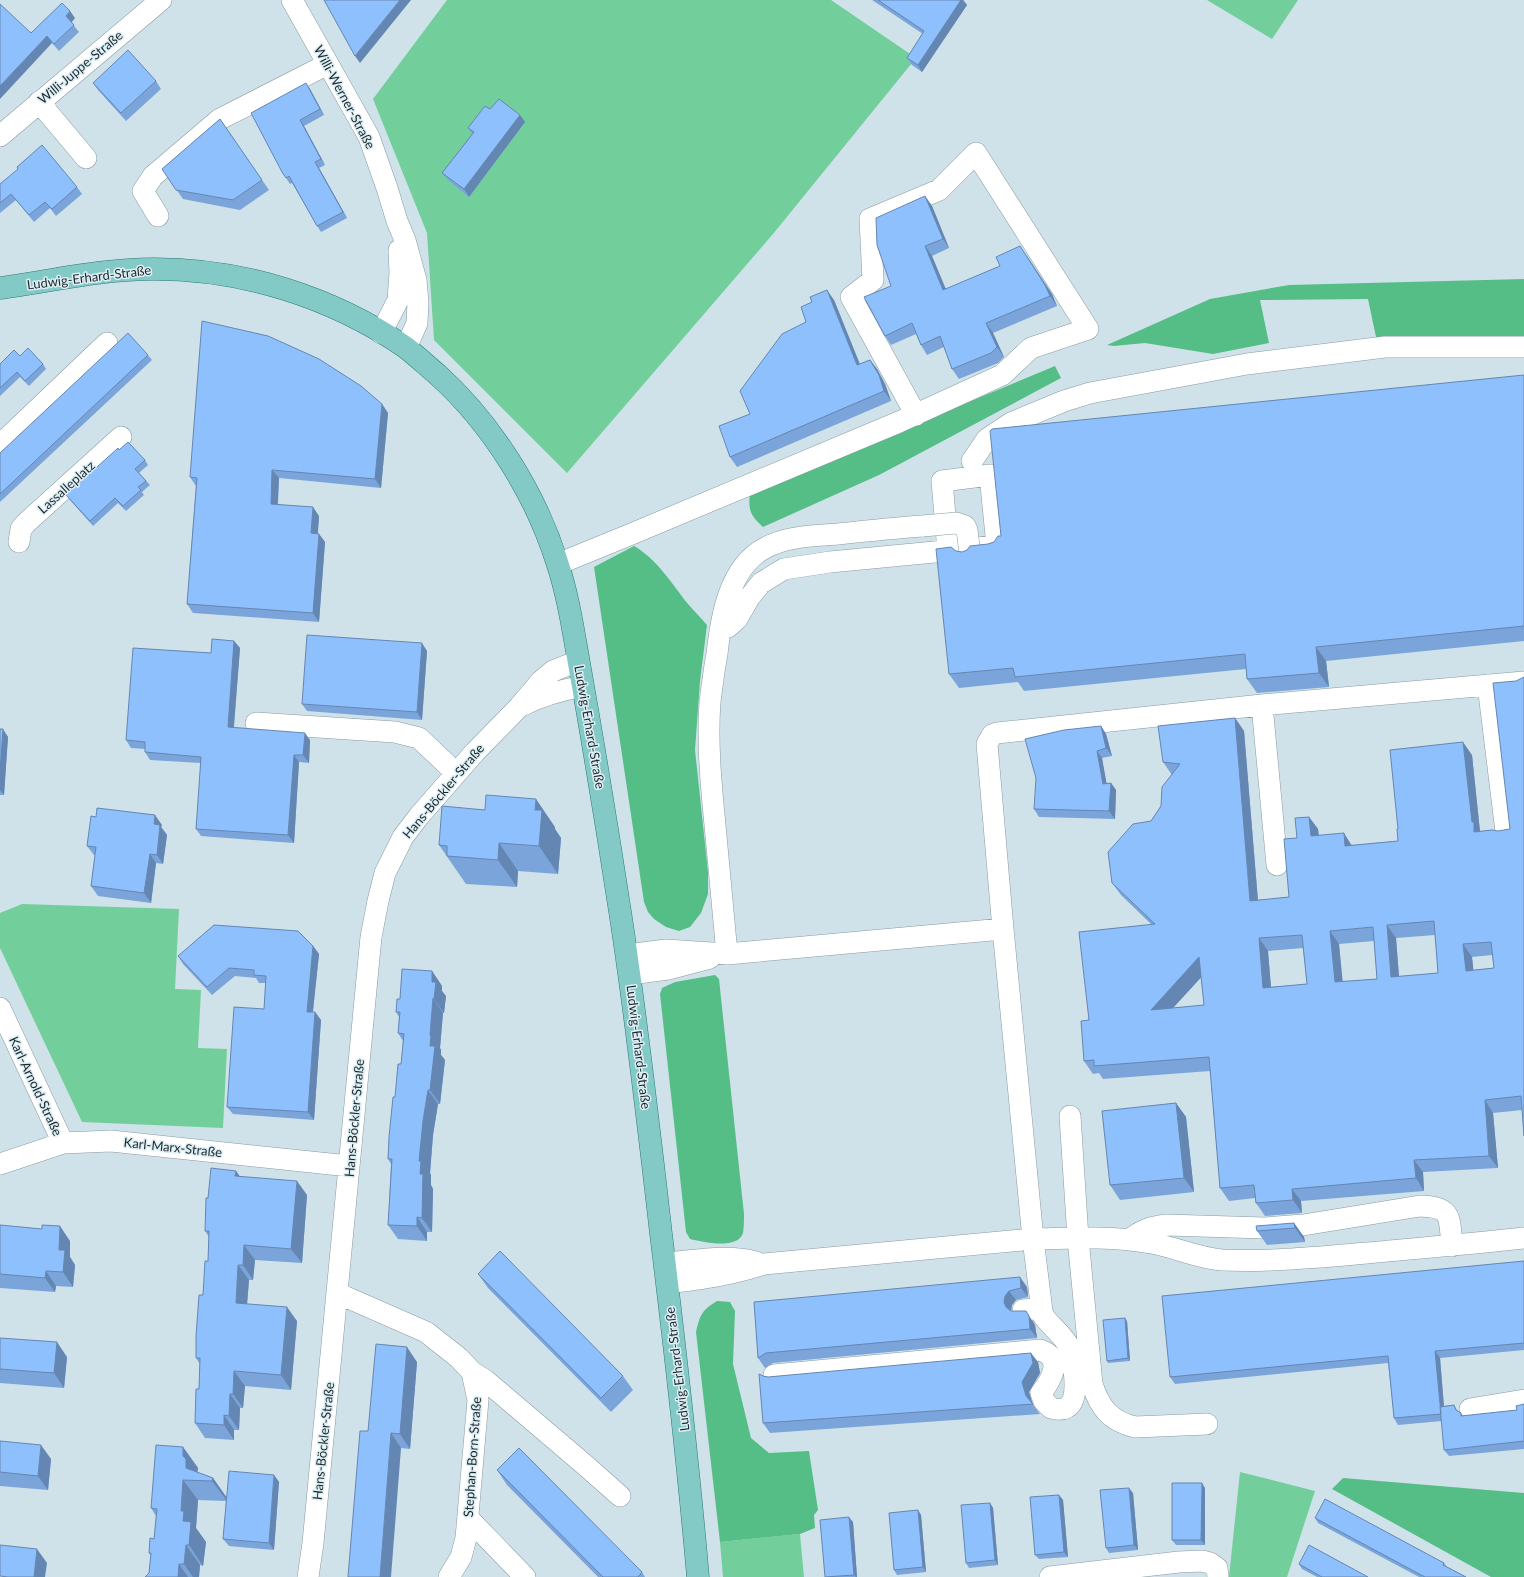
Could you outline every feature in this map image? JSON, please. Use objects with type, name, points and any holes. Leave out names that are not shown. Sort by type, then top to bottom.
[{"type":"main road","name":"Ludwig-Erhard-Straße","points":[[0,288],[125,271],[155,269],[225,274],[290,290],[353,318],[381,333],[406,348],[450,386],[496,441],[531,500],[545,528],[558,564],[569,608],[628,965],[682,1412],[698,1577]]},
{"type":"street","name":"Willi-Juppe-Straße","points":[[0,136],[161,0]]},
{"type":"street","name":"Willi-Werner-Straße","points":[[292,0],[368,137],[411,260],[416,280],[418,302],[417,323],[406,348]]},
{"type":"street","points":[[158,216],[143,191],[153,176],[220,119],[328,64]]},
{"type":"street","points":[[39,102],[86,158]]},
{"type":"street","points":[[558,564],[916,415],[1002,375],[1032,348],[1088,329],[976,153],[939,190],[870,219],[873,280],[851,296],[916,415]]},
{"type":"street","name":"Willi-Werner-Straße","points":[[381,333],[398,300],[400,274],[397,221]]},
{"type":"street","points":[[0,445],[107,343]]},
{"type":"street","points":[[972,461],[987,440],[1011,423],[1090,392],[1247,364],[1385,347],[1524,347]]},
{"type":"street","name":"Lassalleplatz","points":[[19,542],[21,530],[26,523],[121,437]]},
{"type":"street","points":[[724,954],[710,772],[710,702],[720,630],[726,600],[733,584],[741,571],[753,557],[764,548],[790,539],[956,523],[965,526],[967,530],[970,554]]},
{"type":"street","points":[[720,630],[728,627],[737,619],[761,583],[784,569],[830,562],[948,551]]},
{"type":"street","name":"Hans-Böckler-Straße","points":[[308,1577],[313,1543],[372,937],[378,901],[385,873],[404,837],[419,816],[474,752],[519,707],[532,690],[548,675],[565,665],[578,661]]},
{"type":"street","points":[[774,1375],[1027,1350],[1040,1350],[1046,1351],[1053,1359],[1054,1366],[1052,1377],[1041,1393],[1044,1401],[1051,1408],[1061,1409],[1066,1407],[1074,1399],[1073,1354],[1065,1340],[1044,1316],[1032,1308],[1033,1239],[987,744],[992,735],[997,732],[1262,705],[1524,682]]},
{"type":"street","points":[[1488,685],[1506,832]]},
{"type":"street","name":"Hans-Böckler-Straße","points":[[519,707],[540,696],[583,686]]},
{"type":"street","points":[[1262,705],[1277,865]]},
{"type":"street","points":[[256,722],[396,732],[419,738],[456,773]]},
{"type":"street","points":[[628,965],[668,969],[724,954],[1003,929]]},
{"type":"street","name":"Karl-Arnold-Straße","points":[[0,1008],[63,1143]]},
{"type":"street","points":[[1070,1116],[1078,1238],[1092,1384],[1103,1408],[1110,1417],[1123,1424],[1135,1427],[1208,1424]]},
{"type":"street","name":"Karl-Marx-Straße","points":[[0,1164],[63,1143],[111,1141],[350,1166]]},
{"type":"street","points":[[1129,1240],[1138,1232],[1150,1227],[1166,1225],[1265,1228],[1303,1225],[1420,1206],[1435,1207],[1448,1215],[1452,1246]]},
{"type":"street","points":[[666,1273],[735,1273],[764,1264],[1033,1239],[1078,1238],[1129,1240],[1153,1243],[1202,1257],[1220,1260],[1253,1260],[1300,1259],[1452,1246],[1524,1238]]},
{"type":"street","points":[[337,1293],[426,1332],[459,1358],[472,1372],[485,1380],[580,1460],[620,1496]]},
{"type":"street","name":"Stephan-Born-Straße","points":[[449,1577],[461,1557],[466,1538],[478,1400],[472,1372]]},
{"type":"street","points":[[1470,1409],[1524,1400]]},
{"type":"street","points":[[468,1518],[525,1577]]},
{"type":"street","points":[[1050,1577],[1178,1562],[1202,1561],[1210,1563],[1217,1568],[1218,1577]]},
{"type":"green space","points":[[447,0],[831,0],[916,58],[773,234],[567,473],[434,340],[427,233],[373,99]]},
{"type":"green space","points":[[1207,0],[1298,0],[1272,39]]},
{"type":"green space","points":[[1524,279],[1524,336],[1376,337],[1368,299],[1260,300],[1269,343],[1213,354],[1145,343],[1114,346],[1107,345],[1210,299],[1289,285]]},
{"type":"green space","points":[[1055,366],[1061,378],[879,475],[763,527],[755,519],[751,512],[749,504],[750,493]]},
{"type":"green space","points":[[634,546],[642,551],[657,565],[707,625],[700,681],[695,750],[708,872],[708,894],[701,913],[690,927],[679,931],[666,927],[654,919],[648,912],[644,902],[594,567]]},
{"type":"green space","points":[[22,904],[179,909],[175,989],[201,990],[198,1048],[227,1049],[223,1128],[82,1122],[0,948],[0,913]]},
{"type":"green space","points":[[715,975],[719,979],[744,1214],[743,1233],[740,1238],[734,1242],[719,1244],[690,1239],[686,1232],[660,994],[662,988],[675,982]]},
{"type":"green space","points":[[717,1301],[730,1302],[735,1311],[733,1364],[751,1438],[769,1453],[809,1451],[818,1510],[814,1515],[815,1528],[800,1534],[720,1542],[696,1332],[702,1314],[708,1307]]},
{"type":"green space","points":[[1240,1472],[1315,1491],[1287,1577],[1229,1577]]},
{"type":"green space","points":[[1343,1478],[1524,1493],[1524,1577],[1491,1577],[1332,1489]]},
{"type":"green space","points":[[800,1534],[804,1577],[723,1577],[720,1542]]},
{"type":"building","points":[[324,0],[400,0],[355,56]]},
{"type":"building","points":[[878,0],[961,0],[918,65],[907,58],[924,31]]},
{"type":"building","points":[[62,3],[70,11],[66,16],[74,25],[54,44],[47,36],[0,86],[0,4],[31,33]]},
{"type":"building","points":[[128,50],[156,81],[121,113],[93,83]]},
{"type":"building","points":[[306,83],[320,109],[300,120],[321,159],[315,162],[343,212],[317,226],[289,176],[286,178],[282,172],[251,113]]},
{"type":"building","points":[[499,99],[520,115],[464,189],[442,173],[474,132],[468,128],[485,106],[490,109]]},
{"type":"building","points":[[220,119],[262,180],[233,200],[176,190],[162,169]]},
{"type":"building","points":[[42,145],[77,187],[52,209],[45,202],[29,215],[11,194],[0,203],[0,184],[18,169],[17,167]]},
{"type":"building","points":[[925,196],[943,239],[925,246],[943,290],[1000,266],[996,257],[1020,246],[1045,285],[1050,296],[986,323],[997,347],[991,353],[952,369],[940,336],[921,345],[912,323],[885,336],[864,297],[891,286],[877,245],[876,218]]},
{"type":"building","points":[[827,290],[857,365],[870,360],[879,375],[884,391],[730,457],[719,426],[750,414],[740,391],[782,334],[806,322],[801,307],[812,302],[810,297]]},
{"type":"building","points":[[202,321],[268,336],[319,359],[361,386],[382,404],[375,479],[272,470],[271,504],[313,507],[311,533],[319,534],[313,613],[187,604],[197,478],[190,477]]},
{"type":"building","points":[[128,333],[148,355],[0,494],[0,453]]},
{"type":"building","points":[[28,348],[43,364],[25,381],[17,372],[0,388],[0,364],[14,350],[20,356]]},
{"type":"building","points":[[1524,375],[1524,626],[1316,647],[1319,673],[1247,679],[1245,654],[1015,677],[1013,668],[949,674],[936,549],[951,547],[956,551],[962,552],[967,550],[970,546],[994,542],[998,536],[1001,536],[990,431],[992,429]]},
{"type":"building","points":[[128,442],[145,460],[135,469],[146,481],[138,487],[141,490],[123,506],[115,498],[90,521],[66,495],[118,448],[119,450]]},
{"type":"building","points":[[307,635],[422,643],[417,712],[302,704]]},
{"type":"building","points":[[212,639],[234,641],[228,727],[305,733],[303,755],[294,755],[288,835],[196,829],[201,757],[145,752],[145,742],[126,740],[133,648],[211,653]]},
{"type":"building","points":[[1524,677],[1524,1136],[1521,1096],[1485,1100],[1489,1156],[1414,1160],[1416,1178],[1292,1189],[1293,1200],[1256,1203],[1254,1185],[1220,1188],[1209,1057],[1094,1066],[1094,1060],[1084,1061],[1081,1021],[1089,1020],[1079,932],[1155,924],[1112,883],[1108,852],[1133,824],[1151,821],[1161,806],[1162,787],[1180,764],[1163,762],[1158,726],[1235,718],[1250,901],[1289,897],[1284,839],[1297,838],[1295,818],[1309,817],[1311,836],[1344,833],[1345,846],[1398,841],[1390,750],[1463,742],[1472,822],[1474,822],[1474,832],[1510,829],[1493,683],[1516,681]],"holes":[[[1434,921],[1438,973],[1391,977],[1387,925]],[[1373,927],[1377,979],[1335,982],[1330,931]],[[1302,935],[1307,984],[1263,988],[1259,938]],[[1491,942],[1494,968],[1466,971],[1463,944]],[[1199,957],[1204,1005],[1151,1010]]]},
{"type":"building","points":[[1101,726],[1106,748],[1097,751],[1103,784],[1111,783],[1109,811],[1034,809],[1036,778],[1025,739],[1064,730]]},
{"type":"building","points":[[0,729],[3,729],[0,773]]},
{"type":"building","points":[[486,795],[536,799],[535,810],[542,810],[539,846],[499,843],[498,860],[447,856],[447,846],[439,845],[442,806],[485,810]]},
{"type":"building","points":[[97,808],[155,815],[154,824],[160,825],[157,855],[150,854],[144,893],[91,886],[96,847],[87,846],[91,816],[96,817]]},
{"type":"building","points":[[214,925],[298,931],[313,946],[307,1012],[315,1012],[308,1112],[227,1107],[234,1007],[264,1009],[266,976],[254,975],[254,970],[229,968],[207,987],[178,956]]},
{"type":"building","points":[[402,969],[432,971],[432,982],[436,982],[430,1035],[430,1046],[435,1046],[430,1090],[428,1090],[423,1121],[419,1161],[421,1161],[420,1174],[423,1174],[422,1218],[417,1217],[417,1226],[388,1225],[392,1159],[388,1159],[389,1137],[393,1097],[395,1097],[398,1064],[401,1064],[404,1034],[398,1033],[400,1012],[396,1012],[397,999],[400,999]]},
{"type":"building","points":[[1176,1103],[1184,1178],[1110,1185],[1102,1111]]},
{"type":"building","points":[[211,1168],[236,1171],[235,1176],[297,1181],[291,1249],[244,1245],[243,1265],[238,1265],[236,1303],[287,1307],[281,1375],[234,1371],[233,1394],[230,1394],[229,1416],[224,1415],[224,1425],[195,1423],[196,1389],[199,1389],[200,1358],[196,1358],[196,1336],[199,1295],[203,1295],[205,1261],[208,1261],[209,1231],[205,1231],[206,1198],[208,1198]]},
{"type":"building","points":[[1294,1223],[1295,1228],[1257,1231],[1256,1226]]},
{"type":"building","points":[[0,1225],[42,1229],[42,1225],[60,1226],[59,1250],[65,1250],[63,1272],[46,1271],[45,1278],[0,1274]]},
{"type":"building","points":[[500,1251],[623,1376],[601,1398],[478,1274]]},
{"type":"building","points":[[1524,1261],[1524,1343],[1435,1351],[1441,1414],[1394,1418],[1388,1356],[1170,1377],[1162,1296]]},
{"type":"building","points":[[1020,1277],[1021,1288],[1009,1291],[1005,1296],[1004,1302],[1006,1307],[1011,1311],[1026,1311],[1029,1316],[1030,1329],[766,1353],[758,1358],[754,1302]]},
{"type":"building","points":[[1125,1318],[1128,1358],[1107,1361],[1103,1320]]},
{"type":"building","points":[[0,1338],[57,1342],[54,1373],[0,1369]]},
{"type":"building","points":[[376,1344],[407,1347],[400,1434],[391,1433],[380,1577],[348,1577],[360,1431],[368,1431]]},
{"type":"building","points":[[1031,1353],[1033,1363],[1022,1382],[1026,1396],[1033,1404],[763,1423],[759,1374],[768,1377]]},
{"type":"building","points":[[1524,1404],[1524,1441],[1444,1450],[1440,1407],[1454,1405],[1456,1410],[1461,1413],[1461,1416],[1517,1410],[1516,1406]]},
{"type":"building","points":[[0,1441],[41,1445],[38,1476],[0,1472]]},
{"type":"building","points":[[156,1445],[183,1447],[183,1456],[186,1459],[186,1468],[213,1478],[212,1481],[183,1480],[181,1511],[184,1511],[183,1521],[191,1522],[189,1545],[186,1545],[184,1564],[179,1564],[178,1577],[145,1577],[149,1573],[151,1553],[149,1553],[150,1538],[154,1539],[157,1509],[151,1508]]},
{"type":"building","points":[[519,1448],[642,1572],[638,1577],[603,1577],[497,1470]]},
{"type":"building","points":[[229,1471],[274,1475],[269,1543],[223,1539]]},
{"type":"building","points":[[1172,1483],[1202,1483],[1201,1540],[1172,1540]]},
{"type":"building","points":[[1129,1488],[1134,1545],[1106,1548],[1100,1490]]},
{"type":"building","points":[[1059,1495],[1064,1552],[1035,1555],[1030,1497]]},
{"type":"building","points":[[1325,1499],[1444,1563],[1443,1565],[1466,1577],[1425,1577],[1315,1518]]},
{"type":"building","points":[[990,1503],[995,1560],[966,1563],[961,1505]]},
{"type":"building","points":[[918,1510],[923,1567],[894,1570],[889,1513]]},
{"type":"building","points":[[849,1517],[854,1575],[825,1577],[820,1520]]},
{"type":"building","points":[[0,1545],[37,1549],[34,1577],[0,1576]]},
{"type":"building","points":[[1309,1545],[1368,1577],[1322,1577],[1299,1564]]}]
